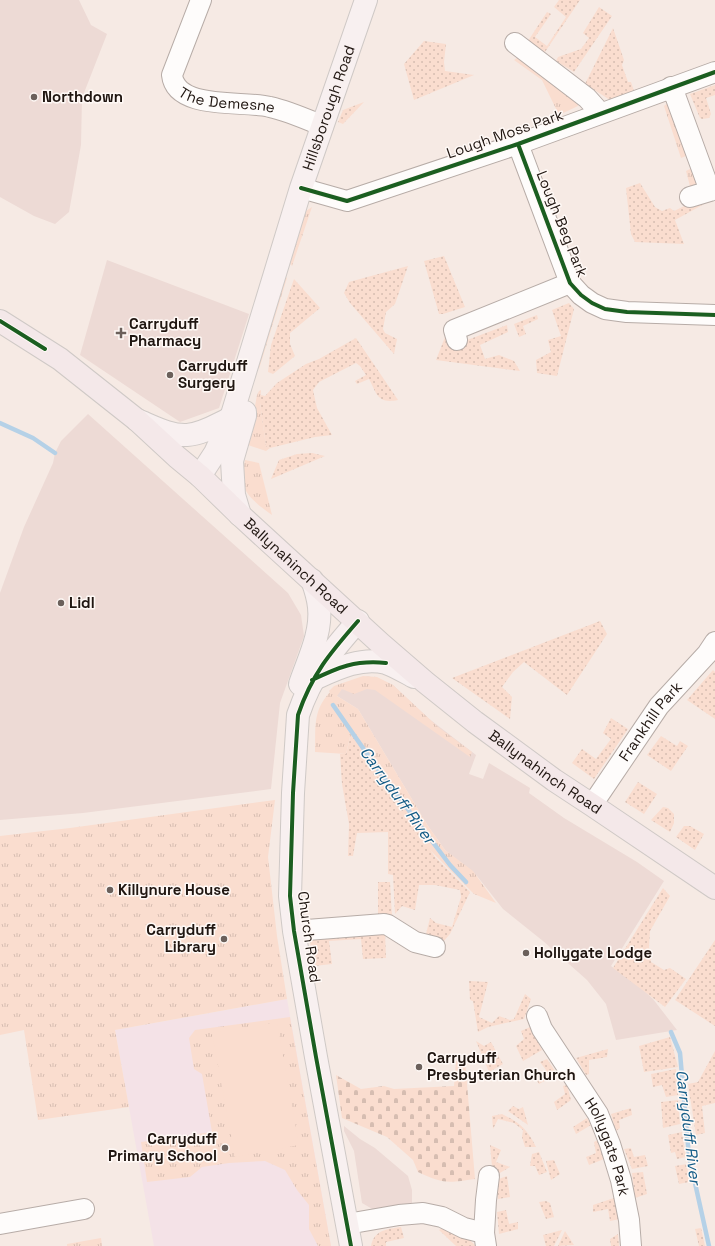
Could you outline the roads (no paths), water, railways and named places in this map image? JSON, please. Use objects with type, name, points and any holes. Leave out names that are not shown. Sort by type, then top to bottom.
[{"type":"highway","name":"Ballynahinch Road","points":[[0,321],[60,359],[137,420],[200,476],[338,605],[358,621],[381,644],[475,722],[554,780],[715,888]]},
{"type":"main road","name":"Hillsborough Road","points":[[200,476],[216,453],[231,418],[301,188],[366,0]]},
{"type":"main road","name":"Hillsborough Road","points":[[240,514],[234,494],[232,461],[245,416],[244,377]]},
{"type":"main road","points":[[137,420],[173,434],[187,435],[211,428],[231,418]]},
{"type":"main road","points":[[298,715],[298,690],[313,646],[320,618],[319,606],[312,580]]},
{"type":"main road","name":"Church Road","points":[[351,1246],[294,931],[290,896],[290,865],[298,715],[304,696],[312,680],[326,659],[358,621]]},
{"type":"main road","points":[[312,680],[334,670],[354,664],[368,662],[386,663],[425,682]]},
{"type":"street","name":"The Demesne","points":[[201,0],[172,75],[173,82],[179,90],[199,99],[215,103],[249,104],[270,107],[323,126]]},
{"type":"street","points":[[515,43],[587,98],[596,108],[597,114]]},
{"type":"street","name":"Lough Moss Park","points":[[301,188],[347,201],[518,144],[715,72]]},
{"type":"street","points":[[671,87],[710,191],[690,197]]},
{"type":"street","name":"Lough Beg Park","points":[[518,144],[570,283],[581,295],[592,303],[605,309],[627,312],[715,315]]},
{"type":"street","points":[[453,330],[570,283]]},
{"type":"street","name":"Frankhill Park","points":[[592,805],[659,706],[712,652]]},
{"type":"street","points":[[294,931],[384,924],[415,942],[435,947]]},
{"type":"street","name":"Hollygate Park","points":[[537,1016],[542,1029],[598,1114],[610,1144],[621,1180],[629,1220],[632,1246]]},
{"type":"street","points":[[347,1224],[399,1215],[423,1213],[442,1217],[485,1239],[486,1200],[489,1176]]},
{"type":"street","points":[[0,1224],[84,1209]]},
{"type":"waterway","name":"Carryduff River","points":[[0,423],[33,438],[55,453]]},
{"type":"waterway","name":"Carryduff River","points":[[333,705],[379,771],[450,865],[466,882]]},
{"type":"waterway","name":"Carryduff River","points":[[671,1032],[680,1053],[689,1156],[709,1246]]},
{"type":"place","name":"Northdown","points":[[34,97]]},
{"type":"place","name":"Carryduff Pharmacy","points":[[121,333]]},
{"type":"place","name":"Carryduff Surgery","points":[[170,375]]},
{"type":"place","name":"Lidl","points":[[61,603]]},
{"type":"place","name":"Killynure House","points":[[110,890]]},
{"type":"place","name":"Carryduff Library","points":[[224,939]]},
{"type":"place","name":"Hollygate Lodge","points":[[526,953]]},
{"type":"place","name":"Carryduff Presbyterian Church","points":[[419,1067]]},
{"type":"place","name":"Carryduff Primary School","points":[[225,1148]]}]
